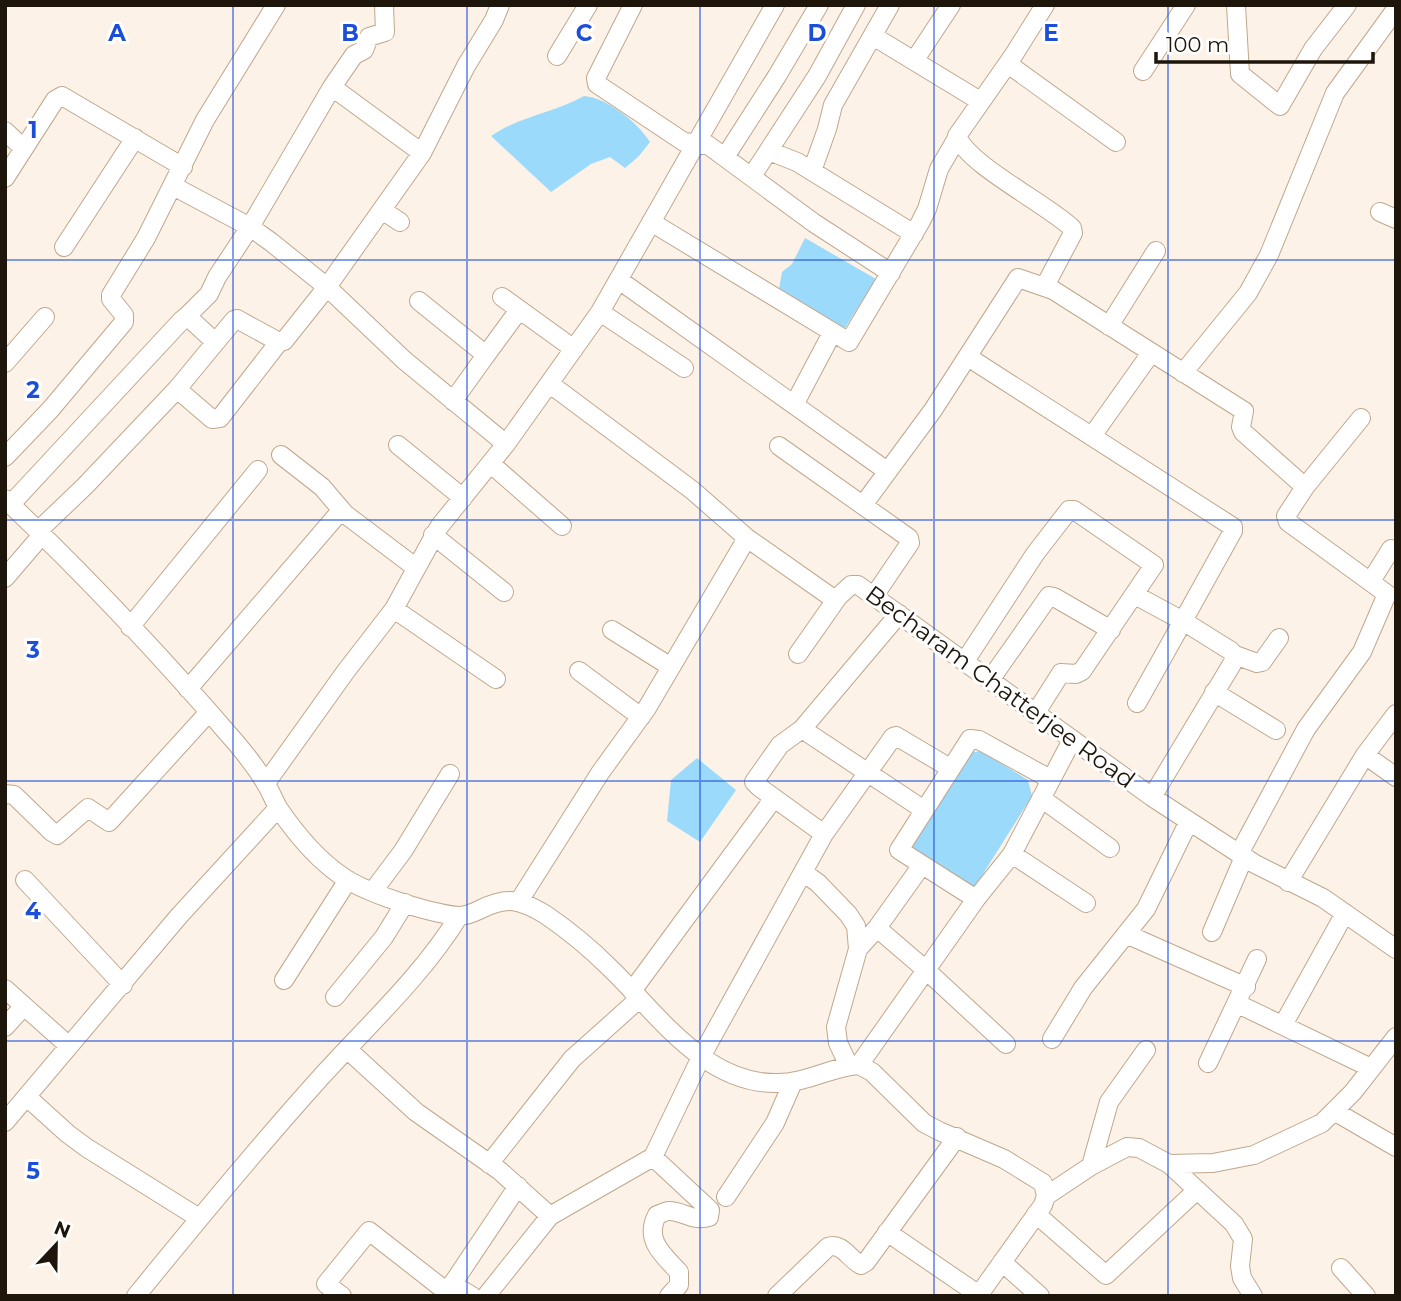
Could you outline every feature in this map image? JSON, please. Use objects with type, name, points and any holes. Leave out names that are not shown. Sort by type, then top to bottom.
[{"type":"street","points":[[5,457],[50,410],[124,322],[124,315],[113,302],[111,295],[146,238],[205,120],[276,5]]},
{"type":"street","points":[[384,5],[385,32],[369,37],[364,50],[354,55],[209,294],[8,501],[209,712],[266,783],[278,808],[326,863],[348,880],[390,900],[459,916],[495,902],[519,901],[553,920],[610,967],[701,1057],[720,1069],[743,1078],[775,1084],[793,1082],[854,1065],[1012,853],[1072,740]]},
{"type":"street","points":[[177,389],[212,419],[220,418],[279,342],[284,341],[327,287],[422,153],[466,66],[491,27],[500,5]]},
{"type":"street","points":[[557,57],[588,5]]},
{"type":"street","points":[[633,5],[596,81],[684,142],[708,145],[814,223],[891,273]]},
{"type":"street","points":[[266,783],[394,609],[433,535],[553,381],[600,312],[775,5]]},
{"type":"street","points":[[724,157],[819,5]]},
{"type":"street","points":[[752,176],[817,76],[856,5]]},
{"type":"street","points":[[812,171],[833,105],[890,5]]},
{"type":"street","points":[[914,61],[951,5]]},
{"type":"street","points":[[651,222],[831,333],[845,341],[852,340],[927,209],[942,162],[957,138],[957,133],[1008,64],[1045,5]]},
{"type":"street","points":[[1143,71],[1186,5]]},
{"type":"street","points":[[1236,5],[1240,74],[1280,106],[1313,49],[1347,5]]},
{"type":"street","points":[[1183,373],[1248,293],[1269,255],[1335,93],[1396,9]]},
{"type":"street","points":[[873,36],[980,101]]},
{"type":"street","points":[[1008,64],[1116,142]]},
{"type":"street","points":[[332,88],[422,153]]},
{"type":"street","points":[[5,177],[55,100],[62,96],[183,167]]},
{"type":"street","points":[[5,131],[23,148]]},
{"type":"street","points":[[64,247],[135,138]]},
{"type":"street","points":[[957,138],[1001,177],[1072,228],[1073,233],[1045,286]]},
{"type":"street","points":[[769,151],[791,158],[914,234]]},
{"type":"street","points":[[172,188],[250,227],[327,287],[404,360],[453,401],[562,526]]},
{"type":"street","points":[[382,210],[400,222]]},
{"type":"street","points":[[1109,326],[1156,251]]},
{"type":"street","points":[[863,505],[968,358],[1015,280],[1021,278],[1045,286],[1244,411],[1241,427],[1243,432],[1305,487]]},
{"type":"street","points":[[620,280],[887,471]]},
{"type":"street","points":[[502,297],[574,349]]},
{"type":"street","points":[[419,301],[486,355]]},
{"type":"street","points":[[453,401],[519,310]]},
{"type":"street","points":[[600,312],[684,368]]},
{"type":"street","points":[[5,363],[45,317]]},
{"type":"street","points":[[187,317],[215,342]]},
{"type":"street","points":[[5,578],[40,533],[177,389],[236,319],[279,342]]},
{"type":"street","points":[[794,403],[831,333]]},
{"type":"street","points":[[1092,436],[1151,354]]},
{"type":"street","points":[[968,358],[1233,527],[1137,703]]},
{"type":"street","name":"Becharam Chatterjee Road","points":[[553,381],[692,490],[747,538],[831,597],[838,597],[853,584],[874,596],[1152,797],[1242,855],[1288,882],[1311,891],[1394,945]]},
{"type":"street","points":[[1212,932],[1242,855],[1306,729],[1362,652],[1387,598],[1386,592],[1287,522],[1286,516],[1305,487],[1361,418]]},
{"type":"street","points":[[398,445],[463,498]]},
{"type":"street","points":[[779,446],[908,536],[910,541],[874,596]]},
{"type":"street","points":[[281,455],[322,487],[345,514],[415,567]]},
{"type":"street","points":[[130,627],[258,470]]},
{"type":"street","points":[[965,661],[1035,554],[1069,510],[1074,510],[1154,565],[1082,671],[1076,674],[1061,673],[1035,714]]},
{"type":"street","points":[[188,689],[338,514],[345,514]]},
{"type":"street","points":[[433,535],[504,592]]},
{"type":"street","points":[[519,901],[600,773],[640,717],[747,538]]},
{"type":"street","points":[[1371,581],[1394,547]]},
{"type":"street","points":[[1135,595],[1183,621],[1235,655],[1257,663],[1262,662],[1279,638]]},
{"type":"street","points":[[990,680],[1049,596],[1111,630]]},
{"type":"street","points":[[798,654],[838,597]]},
{"type":"street","points":[[394,609],[496,679]]},
{"type":"street","points":[[824,834],[754,782],[780,744],[802,729],[899,614]]},
{"type":"street","points":[[612,630],[671,667]]},
{"type":"street","points":[[1152,797],[1235,655]]},
{"type":"street","points":[[579,671],[640,717]]},
{"type":"street","points":[[1214,692],[1276,730]]},
{"type":"street","points":[[5,794],[14,795],[57,835],[88,808],[109,822],[209,712]]},
{"type":"street","points":[[1288,882],[1365,755],[1396,714]]},
{"type":"street","points":[[802,729],[924,810]]},
{"type":"street","points":[[486,1296],[550,1216],[653,1157],[701,1057],[824,834],[895,736],[950,768]]},
{"type":"street","points":[[976,899],[900,850],[950,768],[967,741],[974,738],[1051,779]]},
{"type":"street","points":[[1365,755],[1396,777]]},
{"type":"street","points":[[373,891],[403,851],[450,774]]},
{"type":"street","points":[[489,1164],[572,1059],[636,995],[774,798]]},
{"type":"street","points":[[1041,798],[1110,848]]},
{"type":"street","points":[[5,1122],[179,916],[278,808]]},
{"type":"street","points":[[1052,1039],[1083,988],[1153,897],[1189,821]]},
{"type":"street","points":[[1012,853],[1086,903]]},
{"type":"street","points":[[858,948],[877,928],[922,865]]},
{"type":"street","points":[[804,873],[818,883],[856,926],[858,948],[836,1027],[838,1043],[854,1065],[872,1072],[923,1122],[939,1132],[1004,1159],[1043,1183],[1046,1196],[1043,1205],[978,1295],[887,1233]]},
{"type":"street","points":[[25,880],[123,985]]},
{"type":"street","points":[[284,980],[348,880]]},
{"type":"street","points":[[335,997],[384,937],[405,903]]},
{"type":"street","points":[[1283,1025],[1345,914]]},
{"type":"street","points":[[136,1296],[199,1218],[347,1049],[428,963],[459,916]]},
{"type":"street","points":[[877,928],[1006,1044]]},
{"type":"street","points":[[1126,934],[1246,987]]},
{"type":"street","points":[[1208,1063],[1257,959]]},
{"type":"street","points":[[5,989],[69,1046]]},
{"type":"street","points":[[1238,1004],[1371,1068]]},
{"type":"street","points":[[5,1027],[24,1006]]},
{"type":"street","points":[[1169,1164],[1213,1163],[1254,1154],[1322,1123],[1353,1092],[1396,1038]]},
{"type":"street","points":[[347,1049],[416,1112],[518,1186],[550,1216]]},
{"type":"street","points":[[1091,1166],[1110,1102],[1146,1050]]},
{"type":"street","points":[[726,1197],[775,1123],[793,1082]]},
{"type":"street","points":[[27,1097],[68,1135],[199,1218]]},
{"type":"street","points":[[1334,1111],[1396,1147]]},
{"type":"street","points":[[777,1296],[828,1247],[840,1247],[861,1265],[866,1262],[957,1138]]},
{"type":"street","points":[[1046,1196],[1091,1166],[1127,1147],[1139,1148],[1169,1164],[1234,1224],[1243,1239],[1240,1266],[1242,1278],[1253,1296]]},
{"type":"street","points":[[653,1157],[710,1210],[709,1217],[704,1219],[668,1211],[657,1215],[653,1223],[653,1238],[658,1250],[679,1272],[679,1286],[669,1296]]},
{"type":"street","points":[[342,1296],[326,1284],[369,1231],[447,1292],[518,1186]]},
{"type":"street","points":[[1036,1214],[1107,1275],[1197,1190]]},
{"type":"street","points":[[1002,1262],[1040,1296]]},
{"type":"street","points":[[1341,1268],[1366,1296]]},
{"type":"street","points":[[452,1284],[472,1296]]},
{"type":"water","points":[[584,96],[612,106],[638,127],[650,142],[625,168],[610,157],[591,164],[551,192],[491,136]]},
{"type":"water","points":[[805,238],[876,279],[843,331],[779,289],[782,272],[792,264]]},
{"type":"water","points":[[981,751],[1028,780],[1032,796],[971,893],[907,850],[967,753]]},
{"type":"water","points":[[697,758],[736,790],[700,842],[667,821],[671,780]]}]
